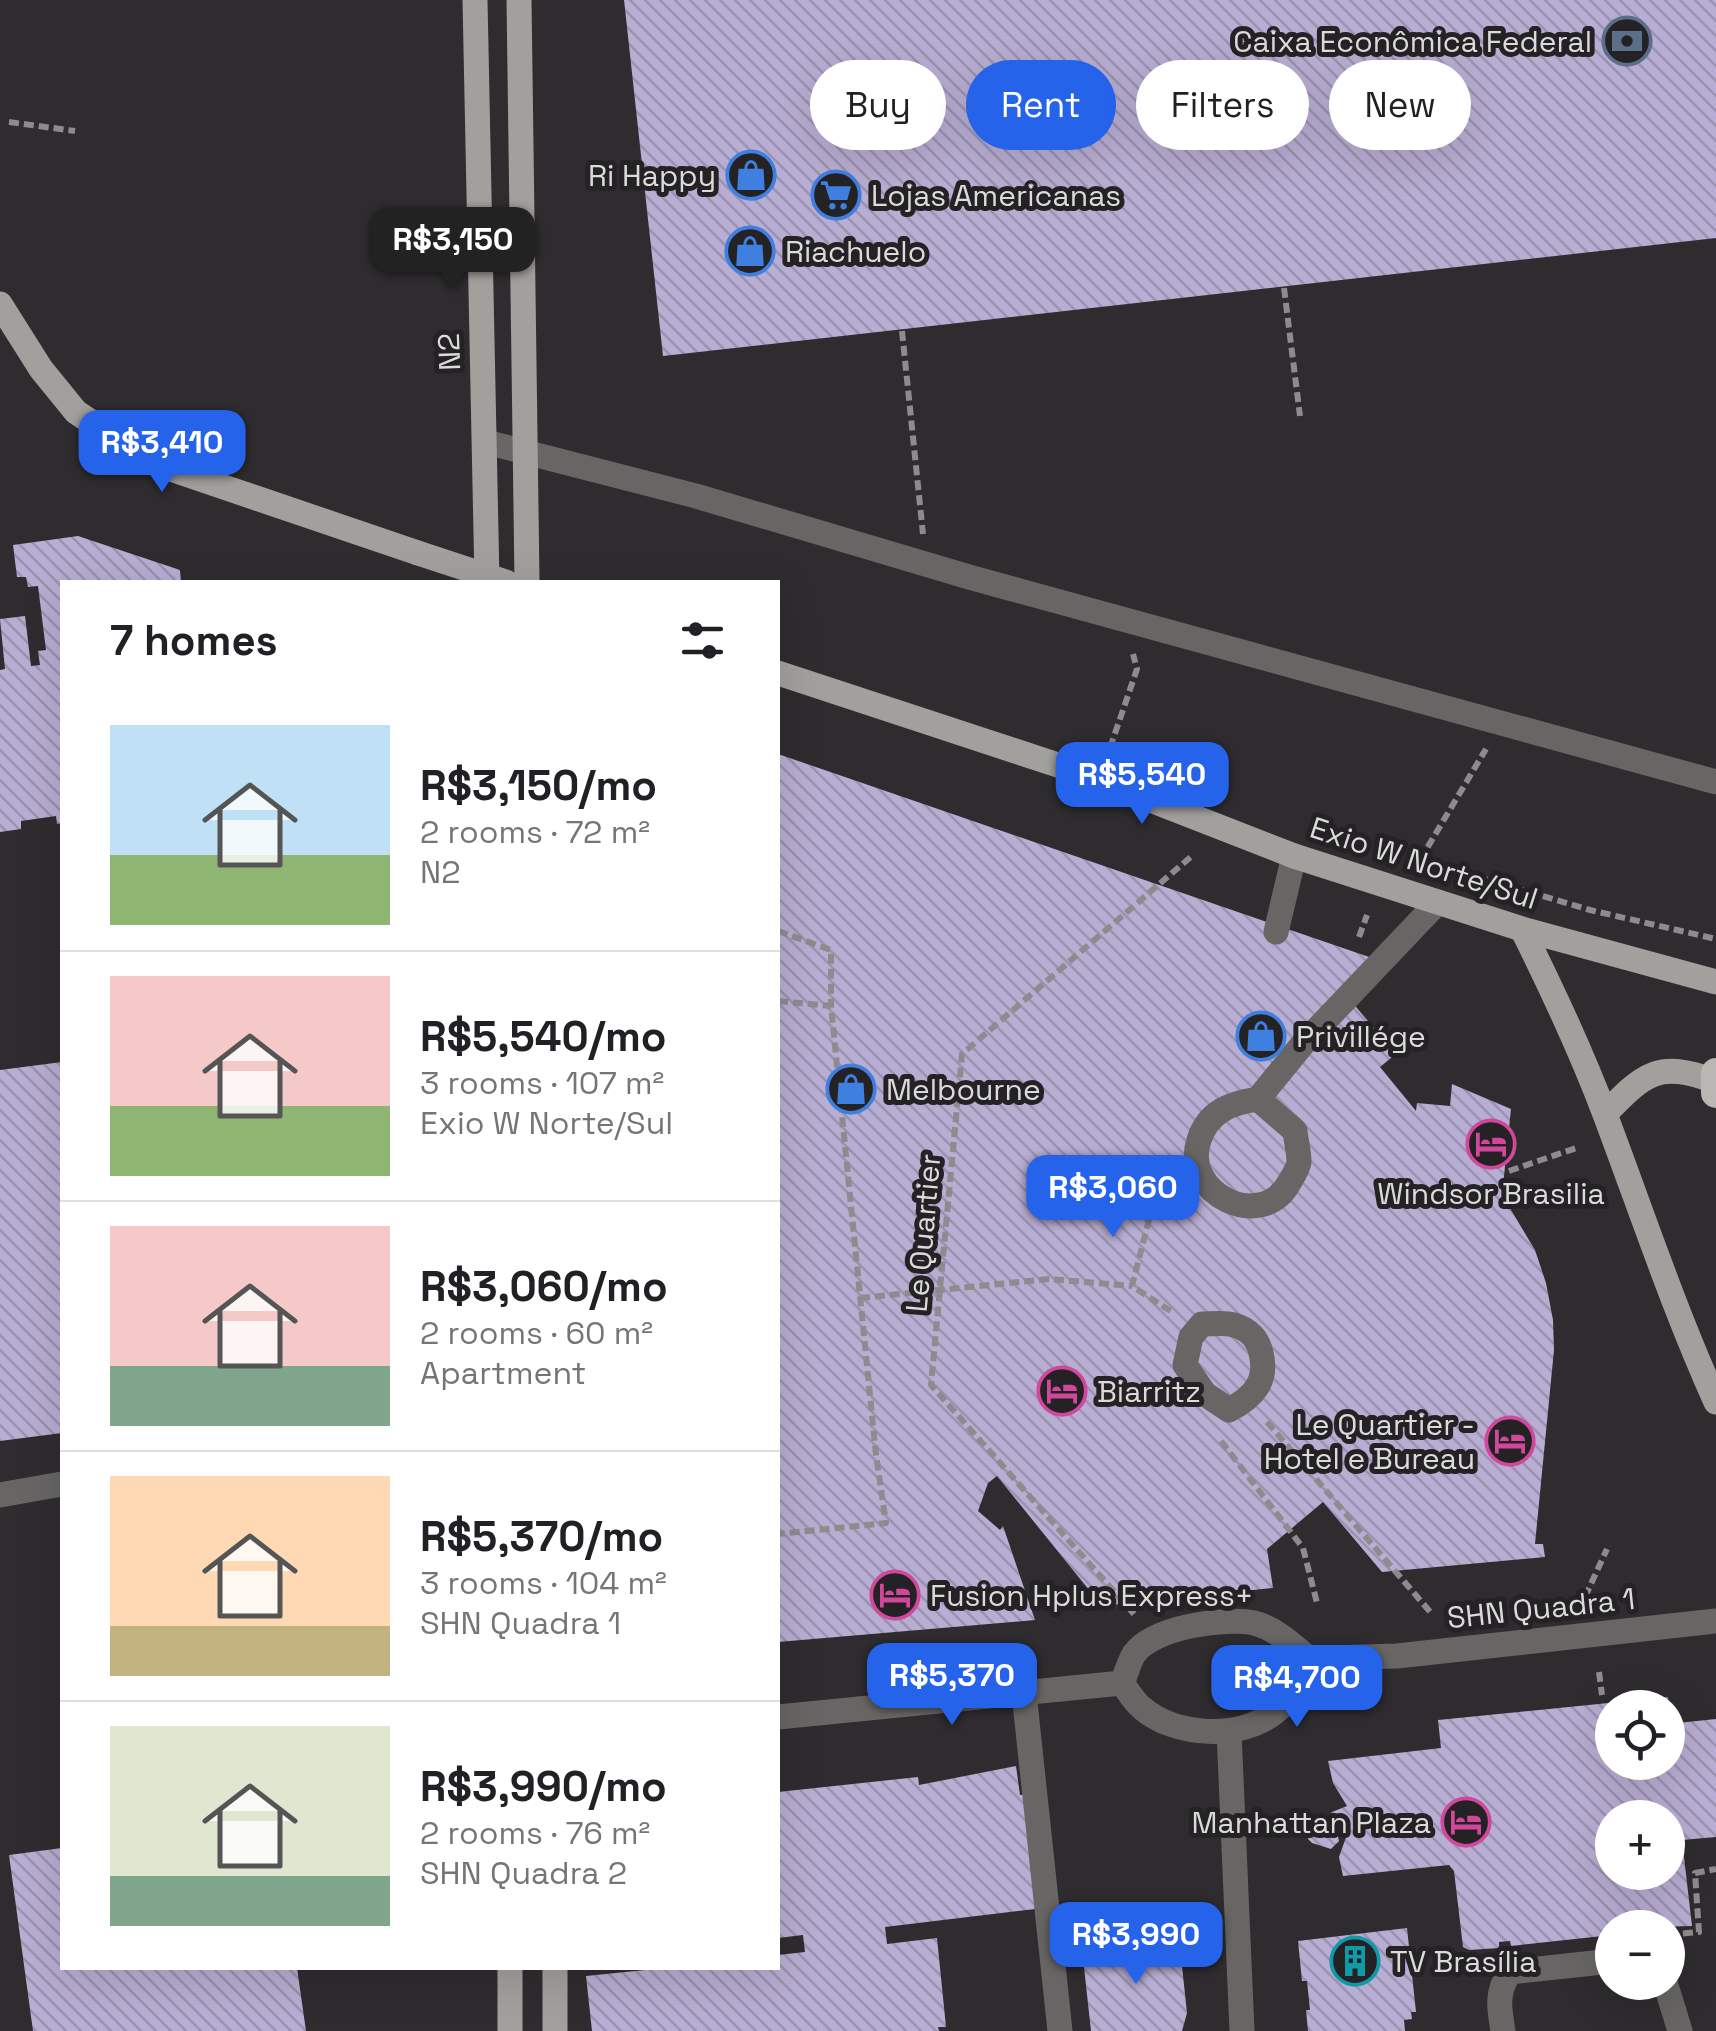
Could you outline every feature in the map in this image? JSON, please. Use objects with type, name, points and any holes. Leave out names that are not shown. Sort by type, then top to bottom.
[{"type":"main road","name":"N2","points":[[475,0],[487,580]]},
{"type":"main road","points":[[520,0],[527,580]]},
{"type":"main road","points":[[0,304],[42,369],[76,412],[153,463],[500,580]]},
{"type":"main road","name":"Exio W Norte/Sul","points":[[780,674],[1079,772],[1294,856],[1522,929],[1716,982]]},
{"type":"main road","points":[[1522,929],[1556,997],[1605,1114],[1678,1318],[1716,1402]]},
{"type":"main road","points":[[1605,1114],[1636,1082],[1660,1070],[1685,1070],[1715,1082]]},
{"type":"main road","points":[[510,1970],[510,2031]]},
{"type":"main road","points":[[555,1970],[555,2031]]},
{"type":"street","points":[[486,442],[696,496],[926,565],[1716,782]]},
{"type":"street","points":[[1276,932],[1294,856]]},
{"type":"street","points":[[1258,1099],[1295,1131],[1299,1165],[1283,1194],[1268,1204],[1234,1206],[1206,1187],[1194,1154],[1206,1121],[1236,1102],[1258,1099],[1302,1046],[1438,902]]},
{"type":"street","points":[[1202,1324],[1236,1326],[1254,1336],[1259,1346],[1265,1371],[1259,1386],[1245,1402],[1230,1410],[1206,1394],[1186,1365],[1191,1337],[1202,1324]]},
{"type":"street","points":[[0,1495],[60,1484]]},
{"type":"street","points":[[1213,1621],[1256,1624],[1279,1635],[1314,1662],[1297,1690],[1273,1714],[1229,1732],[1178,1727],[1143,1710],[1122,1683],[1136,1651],[1155,1638],[1213,1621]]},
{"type":"street","name":"SHN Quadra 1","points":[[1314,1662],[1716,1621]]},
{"type":"street","points":[[780,1716],[1122,1683]]},
{"type":"street","points":[[1024,1694],[1060,2031]]},
{"type":"street","points":[[1229,1732],[1242,2031]]},
{"type":"street","points":[[1503,2031],[1498,2002],[1501,1986],[1510,1972],[1595,1963]]},
{"type":"street","points":[[1671,2000],[1680,2031]]},
{"type":"path","points":[[9,122],[75,131]]},
{"type":"path","points":[[1284,288],[1300,416]]},
{"type":"path","points":[[902,331],[926,565]]},
{"type":"path","points":[[1110,748],[1137,670]]},
{"type":"path","points":[[1437,865],[1418,860],[1479,761]]},
{"type":"path","name":"Le Quartier","points":[[1155,1638],[931,1385],[962,1054],[1194,854]]},
{"type":"path","points":[[1456,871],[1590,910],[1716,939]]},
{"type":"path","points":[[780,932],[831,950],[831,1006],[886,1523],[780,1534]]},
{"type":"path","points":[[780,1001],[831,1006]]},
{"type":"path","points":[[1132,1286],[1169,1143]]},
{"type":"path","points":[[1509,1170],[1579,1147]]},
{"type":"path","points":[[860,1298],[1048,1279],[1132,1286],[1174,1314]]},
{"type":"path","points":[[1263,1417],[1432,1614]]},
{"type":"path","points":[[1215,1434],[1304,1548],[1317,1602]]},
{"type":"path","points":[[1584,1597],[1607,1549]]},
{"type":"path","points":[[1598,1672],[1601,1690]]},
{"type":"path","points":[[1685,1933],[1699,1932],[1695,1872],[1716,1870]]},
{"type":"building","points":[[624,0],[1716,0],[1716,238],[663,356]]},
{"type":"building","points":[[78,536],[180,570],[181,580],[60,580],[60,823],[56,816],[21,821],[21,829],[0,832],[0,670],[5,669],[0,619],[25,616],[31,666],[40,665],[38,651],[46,650],[38,586],[28,587],[26,577],[17,577],[13,545]]},
{"type":"building","points":[[780,755],[1375,959],[1340,988],[1396,1054],[1380,1067],[1416,1111],[1417,1103],[1450,1106],[1452,1084],[1511,1109],[1502,1195],[1535,1250],[1553,1320],[1554,1350],[1535,1544],[1543,1544],[1545,1557],[1382,1572],[1323,1502],[1267,1549],[1273,1588],[1102,1606],[997,1476],[988,1483],[978,1511],[1000,1530],[1003,1526],[1035,1620],[780,1642]]},
{"type":"building","points":[[60,1062],[60,1433],[0,1441],[0,1070]]},
{"type":"building","name":"Manhattan Plaza","points":[[1595,1704],[1595,1780],[1685,1780],[1685,1722],[1716,1719],[1716,1837],[1685,1840],[1685,1800],[1595,1800],[1595,1890],[1685,1890],[1685,1866],[1692,1926],[1685,1926],[1685,1910],[1595,1910],[1595,1937],[1511,1946],[1510,1941],[1499,1942],[1499,1948],[1469,1950],[1463,1947],[1454,1871],[1449,1865],[1343,1876],[1339,1857],[1350,1826],[1336,1828],[1339,1841],[1331,1849],[1308,1839],[1312,1828],[1347,1806],[1333,1783],[1328,1761],[1441,1748],[1438,1720]]},
{"type":"building","points":[[1016,1766],[1020,1795],[1032,1794],[1044,1908],[885,1927],[887,1944],[937,1938],[946,2027],[938,2027],[939,2031],[592,2031],[586,1976],[645,1970],[780,1970],[780,1955],[805,1952],[803,1935],[780,1938],[780,1792],[918,1777],[919,1785]]},
{"type":"building","points":[[60,1848],[60,1970],[297,1970],[306,2031],[33,2031],[9,1855]]},
{"type":"building","name":"TV Brasília","points":[[1407,1928],[1416,2012],[1411,2012],[1412,2019],[1404,2020],[1405,2031],[1308,2031],[1307,1981],[1302,1981],[1298,1941]]},
{"type":"building","points":[[1179,1938],[1187,2013],[1182,2031],[1091,2031],[1082,1949]]},
{"type":"place","name":"Caixa Econômica Federal","points":[[1627,41]]},
{"type":"place","name":"Ri Happy","points":[[751,175]]},
{"type":"place","name":"Lojas Americanas","points":[[836,195]]},
{"type":"place","name":"Riachuelo","points":[[750,251]]},
{"type":"place","name":"Privillége","points":[[1261,1036]]},
{"type":"place","name":"Melbourne","points":[[851,1089]]},
{"type":"place","name":"Windsor Brasilia","points":[[1491,1144]]},
{"type":"place","name":"Biarritz","points":[[1062,1391]]},
{"type":"place","name":"Le Quartier - Hotel e Bureau","points":[[1510,1441]]},
{"type":"place","name":"Fusion Hplus Express+","points":[[895,1595]]},
{"type":"place","name":"Manhattan Plaza","points":[[1466,1822]]},
{"type":"place","name":"TV Brasília","points":[[1355,1961]]}]
